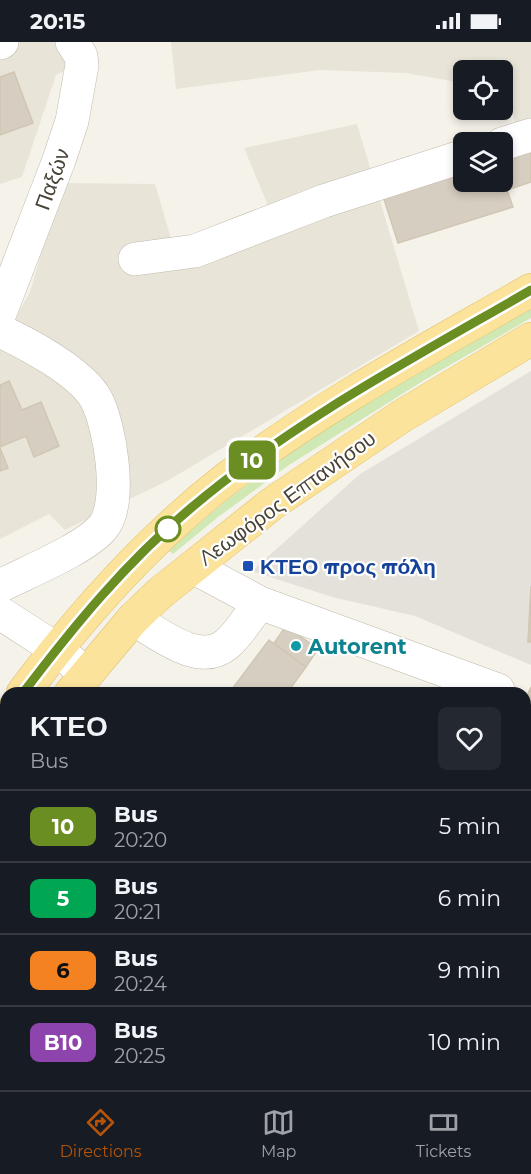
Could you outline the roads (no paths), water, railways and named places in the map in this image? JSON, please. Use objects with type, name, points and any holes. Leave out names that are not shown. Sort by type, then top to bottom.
[{"type":"main road","points":[[27,687],[56,648],[136,559],[190,509],[247,463],[373,382],[531,290]]},
{"type":"main road","name":"Λεωφόρος Επτανήσου","points":[[79,683],[133,619],[273,503],[346,452],[531,339]]},
{"type":"street","name":"Παξών","points":[[0,313],[44,201],[72,121],[82,65],[81,57],[72,42]]},
{"type":"street","points":[[513,141],[531,135]]},
{"type":"street","points":[[135,259],[195,251],[324,201],[453,160]]},
{"type":"street","points":[[0,331],[55,363],[83,385],[96,400],[115,473],[112,509],[103,527],[77,546],[0,585]]},
{"type":"street","points":[[193,567],[260,603],[490,687]]},
{"type":"street","points":[[133,619],[186,649],[206,653],[225,646],[260,603]]},
{"type":"street","points":[[0,614],[56,648],[79,683]]},
{"type":"place","name":"ΚΤΕΟ προς πόλη","points":[[248,566]]},
{"type":"place","name":"Autorent","points":[[296,646]]}]
